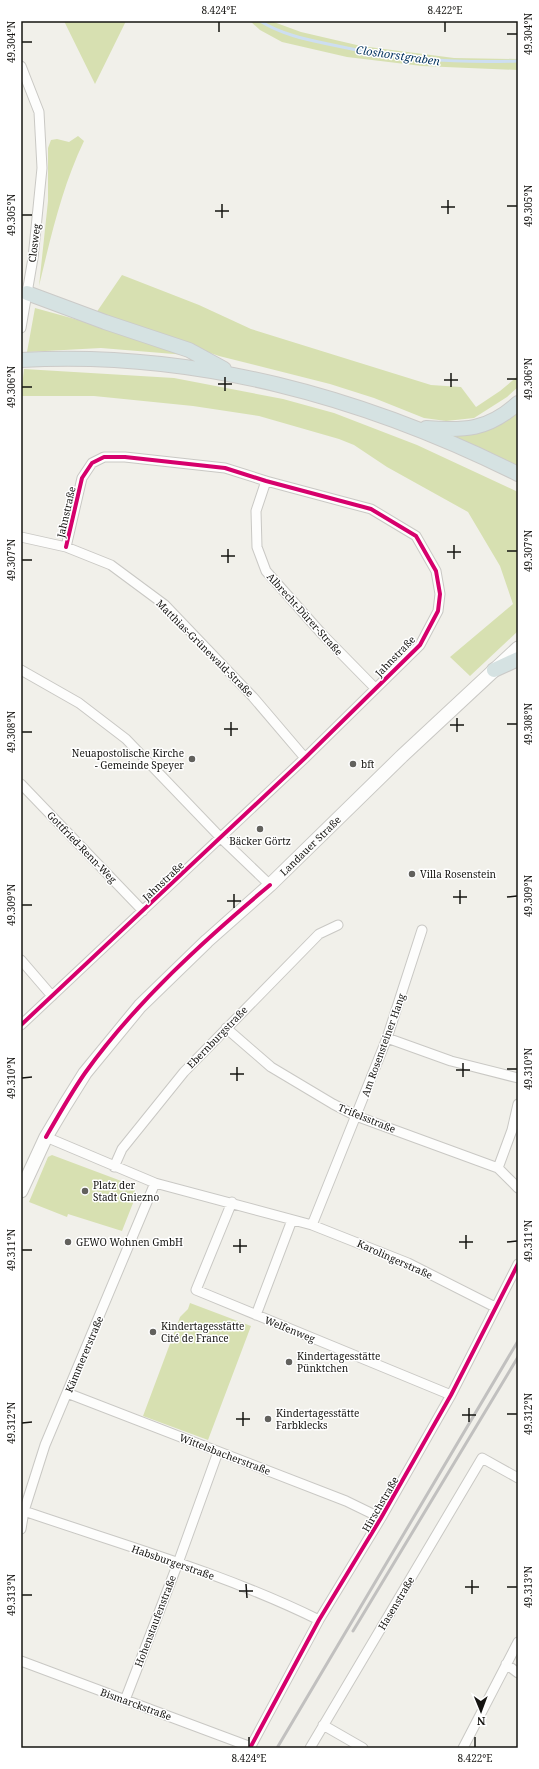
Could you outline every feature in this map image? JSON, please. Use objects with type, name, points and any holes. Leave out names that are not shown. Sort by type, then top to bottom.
[{"type":"main road","points":[[27,293],[105,322],[189,350],[235,375]]},
{"type":"main road","points":[[21,360],[107,359],[184,367],[235,375],[322,396],[412,427],[518,474]]},
{"type":"main road","points":[[412,427],[466,430],[484,426],[498,418],[518,403]]},
{"type":"main road","name":"Landauer Straße","points":[[22,1188],[46,1137],[86,1073],[140,1006],[207,941],[270,885],[402,756],[518,648]]},
{"type":"main road","points":[[494,670],[518,659]]},
{"type":"main road","points":[[21,1165],[35,1160]]},
{"type":"street","name":"Closweg","points":[[21,66],[39,112],[41,134],[40,192],[33,258],[21,328]]},
{"type":"street","name":"Jahnstraße","points":[[21,1025],[305,758],[420,645],[438,611],[440,594],[436,571],[416,536],[372,509],[266,481],[225,468],[125,457],[104,457],[92,462],[82,478],[66,547]]},
{"type":"street","name":"Albrecht-Dürer-Straße","points":[[266,481],[256,511],[257,547],[266,571],[322,634],[375,688]]},
{"type":"street","name":"Matthias-Grünewald-Straße","points":[[21,537],[66,547],[111,565],[165,605],[253,697],[305,758]]},
{"type":"street","points":[[21,670],[79,703],[126,738],[221,838],[270,885]]},
{"type":"street","name":"Gottfried-Renn-Weg","points":[[21,784],[143,911]]},
{"type":"street","name":"Ebernburgstraße","points":[[114,1166],[122,1149],[184,1072],[319,934],[338,925]]},
{"type":"street","name":"Am Rosensteiner Hang","points":[[312,1225],[387,1038],[422,930]]},
{"type":"street","points":[[21,960],[52,996]]},
{"type":"street","name":"Trifelsstraße","points":[[226,1028],[271,1067],[356,1116],[498,1168],[518,1188]]},
{"type":"street","points":[[387,1038],[451,1060],[518,1078]]},
{"type":"street","points":[[498,1168],[512,1130],[518,1104]]},
{"type":"street","name":"Karolingerstraße","points":[[46,1137],[155,1183],[232,1202],[312,1225],[408,1263],[495,1307]]},
{"type":"street","name":"Kämmererstraße","points":[[21,1529],[24,1511],[45,1445],[155,1183]]},
{"type":"street","name":"Welfenweg","points":[[232,1202],[196,1290],[451,1395]]},
{"type":"street","points":[[256,1315],[292,1220]]},
{"type":"street","name":"Hirschstraße","points":[[250,1747],[319,1620],[381,1518],[451,1395],[518,1264]]},
{"type":"street","name":"Wittelsbacherstraße","points":[[67,1393],[346,1501],[381,1518]]},
{"type":"street","name":"Hohenstaufenstraße","points":[[125,1700],[178,1563],[218,1452]]},
{"type":"street","name":"Hasenstraße","points":[[310,1748],[482,1458],[518,1478]]},
{"type":"street","name":"Habsburgerstraße","points":[[24,1511],[178,1563],[282,1601],[319,1620]]},
{"type":"street","points":[[463,1748],[518,1642]]},
{"type":"street","name":"Bismarckstraße","points":[[21,1661],[250,1747]]},
{"type":"street","points":[[506,1664],[518,1673]]},
{"type":"street","points":[[323,1724],[364,1748]]},
{"type":"green space","points":[[64,21],[126,21],[95,84]]},
{"type":"green space","points":[[250,21],[271,21],[301,32],[361,46],[454,58],[518,59],[518,70],[422,66],[347,57],[282,42],[260,30]]},
{"type":"green space","points":[[78,136],[84,141],[63,194],[39,286],[48,201],[48,148],[51,140],[57,139],[69,142]]},
{"type":"green space","points":[[122,275],[199,305],[251,329],[431,385],[461,387],[476,407],[500,391],[518,376],[518,387],[507,397],[474,418],[446,421],[424,418],[374,398],[330,384],[219,356],[96,313]]},
{"type":"green space","points":[[35,308],[118,331],[186,355],[101,348],[27,352]]},
{"type":"green space","points":[[24,369],[174,378],[283,399],[334,413],[417,445],[518,492],[518,631],[470,676],[450,657],[513,604],[500,566],[468,512],[387,467],[354,445],[339,439],[259,416],[193,406],[94,396],[21,396]]},
{"type":"green space","points":[[518,410],[518,467],[450,435]]},
{"type":"green space","name":"Platz der Stadt Gniezno","points":[[52,1155],[132,1185],[135,1188],[135,1198],[122,1231],[68,1214],[67,1217],[29,1202],[48,1157]]},
{"type":"green space","points":[[190,1303],[251,1326],[208,1440],[143,1416],[180,1317],[188,1309]]},
{"type":"waterway","name":"Closhorstgraben","points":[[260,21],[284,33],[301,38],[376,53],[423,59],[518,61]]},
{"type":"railway","points":[[277,1748],[518,1341]]},
{"type":"railway","points":[[353,1631],[518,1357]]},
{"type":"cycle path","points":[[21,1025],[305,758],[420,645],[438,611],[440,594],[436,571],[416,536],[371,509],[266,481],[225,468],[125,457],[104,457],[92,463],[82,478],[66,547]]},
{"type":"cycle path","points":[[46,1137],[85,1073],[148,997],[196,950],[270,885]]},
{"type":"cycle path","points":[[250,1748],[319,1620],[381,1518],[451,1395],[518,1264]]},
{"type":"place","name":"Neuapostolische Kirche - Gemeinde Speyer","points":[[192,759]]},
{"type":"place","name":"bft","points":[[353,764]]},
{"type":"place","name":"Bäcker Görtz","points":[[260,829]]},
{"type":"place","name":"Villa Rosenstein","points":[[412,874]]},
{"type":"place","name":"Platz der Stadt Gniezno","points":[[85,1191]]},
{"type":"place","name":"GEWO Wohnen GmbH","points":[[68,1242]]},
{"type":"place","name":"Kindertagesstätte Cité de France","points":[[153,1332]]},
{"type":"place","name":"Kindertagesstätte Pünktchen","points":[[289,1362]]},
{"type":"place","name":"Kindertagesstätte Farbklecks","points":[[268,1419]]}]
